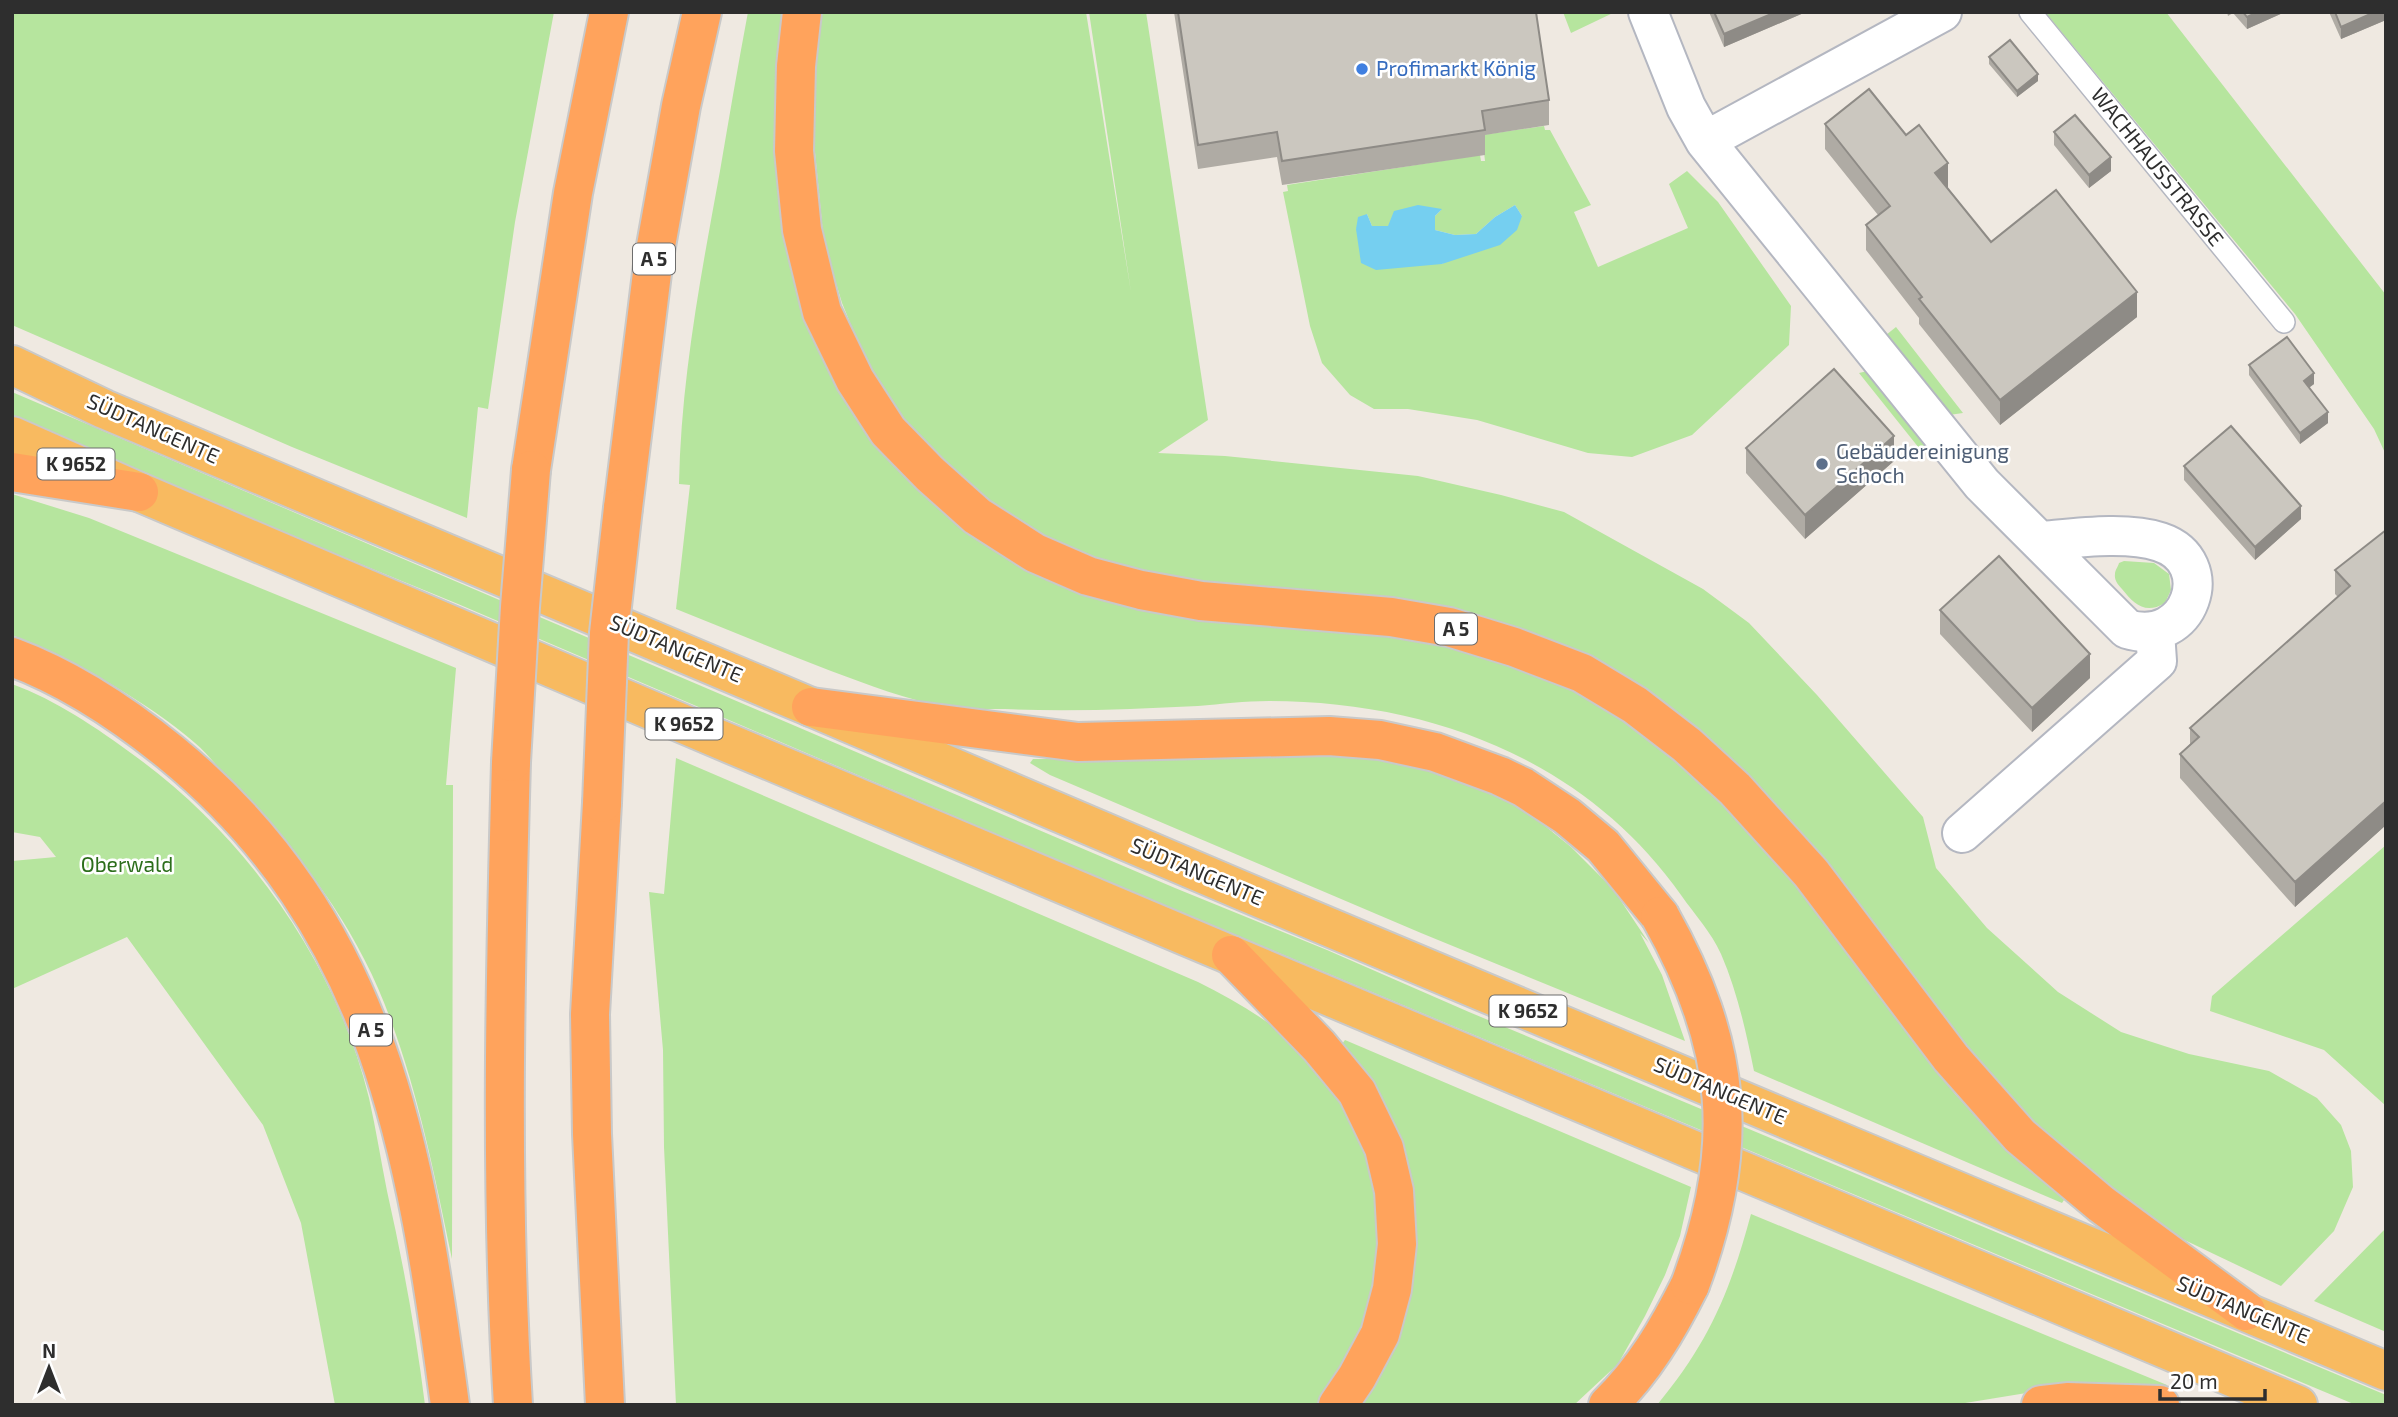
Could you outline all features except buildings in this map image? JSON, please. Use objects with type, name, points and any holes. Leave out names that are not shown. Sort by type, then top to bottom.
[{"type":"highway","points":[[513,1405],[509,1336],[504,1010],[511,762],[531,470],[573,193],[609,12]]},
{"type":"highway","name":"A 5","points":[[606,1405],[592,1134],[590,1014],[609,633],[654,257],[681,106],[702,12]]},
{"type":"highway","name":"A 5","points":[[802,12],[796,65],[794,150],[802,230],[822,312],[855,380],[888,432],[930,474],[977,516],[1035,554],[1088,576],[1141,590],[1201,601],[1391,617],[1450,627],[1514,647],[1582,673],[1635,705],[1687,745],[1735,789],[1811,873],[1951,1058],[2020,1136],[2101,1205],[2246,1311]]},
{"type":"highway","name":"SÜDTANGENTE","points":[[12,365],[104,409],[237,466],[811,706],[1255,897],[2386,1371]]},
{"type":"highway","name":"K 9652","points":[[12,436],[1231,955],[2298,1405]]},
{"type":"highway","name":"K 9652","points":[[12,472],[139,492]]},
{"type":"highway","name":"A 5","points":[[12,657],[53,676],[106,706],[141,729],[193,771],[266,847],[295,885],[321,927],[342,965],[372,1033],[398,1112],[429,1261],[450,1405]]},
{"type":"highway","name":"K 9652","points":[[811,706],[1078,742],[1329,736],[1380,740],[1470,763],[1523,787],[1567,816],[1604,846],[1660,916],[1692,978],[1708,1024],[1722,1099],[1723,1144],[1720,1179],[1710,1226],[1690,1285],[1654,1350],[1626,1387],[1608,1405]]},
{"type":"highway","points":[[1231,955],[1319,1046],[1357,1092],[1384,1148],[1394,1191],[1397,1244],[1392,1289],[1380,1334],[1338,1405]]},
{"type":"highway","name":"A 5","points":[[598,1260],[634,1405]]},
{"type":"highway","points":[[2041,1405],[2067,1402],[2160,1405]]},
{"type":"street","points":[[1648,12],[1686,107],[1705,141],[1982,484],[2042,541],[2127,629],[2140,633],[2166,628],[2181,616],[2191,598],[2193,584],[2183,556],[2160,542],[2101,536],[2042,541]]},
{"type":"street","points":[[1705,141],[1942,12]]},
{"type":"street","points":[[1962,833],[2157,661],[2155,632]]},
{"type":"lane","name":"WACHHAUSSTRASSE","points":[[2030,12],[2284,322]]},
{"type":"green space","points":[[12,12],[554,12],[515,222],[488,409],[478,407],[467,518],[292,447],[12,325]]},
{"type":"green space","points":[[748,12],[785,12],[790,241],[939,507],[991,548],[1094,597],[1210,620],[1267,627],[1393,629],[1514,660],[1637,722],[1746,819],[1955,1094],[1989,1131],[2064,1200],[2062,1203],[1754,1071],[1732,982],[1721,954],[1708,931],[1681,895],[1643,848],[1599,808],[1551,774],[1500,747],[1445,727],[1388,712],[1329,704],[1260,701],[1078,710],[948,707],[860,682],[676,609],[690,485],[679,484],[688,366],[699,288]]},
{"type":"green space","points":[[816,12],[1086,12],[1131,292],[1089,12],[1146,12],[1208,420],[1158,453],[1225,456],[1418,476],[1501,495],[1564,512],[1703,589],[1749,623],[1817,695],[1923,817],[1936,868],[1987,928],[2058,992],[2121,1032],[2189,1054],[2269,1071],[2317,1098],[2341,1125],[2351,1151],[2353,1187],[2334,1231],[2281,1286],[2174,1235],[2076,1167],[1975,1064],[1765,795],[1728,755],[1681,716],[1636,684],[1562,646],[1515,627],[1460,610],[1201,584],[1114,565],[1058,544],[1001,512],[925,445],[901,415],[865,359],[842,303],[824,243],[814,142]]},
{"type":"green space","points":[[1563,12],[1615,12],[1571,33]]},
{"type":"green space","points":[[2045,12],[2166,12],[2386,295],[2386,455],[2374,429],[2295,314]]},
{"type":"green space","points":[[1544,126],[1545,130],[1550,130],[1591,205],[1574,212],[1598,267],[1688,228],[1669,184],[1687,171],[1718,202],[1791,306],[1789,345],[1692,435],[1632,457],[1588,453],[1477,420],[1408,409],[1374,409],[1350,395],[1322,363],[1310,326],[1283,192],[1288,191],[1287,185],[1480,155],[1481,161],[1485,161],[1482,135]],"holes":[[[1515,205],[1522,216],[1442,264],[1356,229],[1367,214],[1372,226],[1388,226],[1441,210],[1435,216],[1435,230],[1455,235],[1476,234],[1495,217]]]},
{"type":"green space","points":[[1896,327],[1963,413],[1949,415],[1886,335]]},
{"type":"green space","points":[[1872,370],[1932,446],[1923,453],[1859,373]]},
{"type":"green space","points":[[12,392],[1175,888],[2386,1395],[2386,1405],[2356,1405],[1026,847],[458,604],[209,502],[12,416]]},
{"type":"green space","points":[[12,494],[89,518],[456,668],[446,785],[453,785],[452,1259],[410,1077],[377,985],[343,921],[279,834],[195,743],[155,712],[108,682],[12,635]]},
{"type":"green space","points":[[2119,563],[2154,563],[2169,574],[2171,590],[2165,603],[2146,608],[2131,599],[2115,578]]},
{"type":"green space","name":"Oberwald","points":[[12,684],[60,706],[91,725],[176,788],[250,864],[282,907],[310,952],[334,999],[354,1048],[369,1098],[409,1298],[425,1405],[335,1405],[301,1223],[263,1125],[127,937],[12,989],[12,861],[56,857],[40,837],[12,832]]},
{"type":"green space","points":[[1375,749],[1496,790],[1571,847],[1613,889],[1649,943],[1640,933],[1662,975],[1685,1041],[1421,933],[1050,775],[1030,763],[1033,759]]},
{"type":"green space","points":[[676,758],[1198,982],[1267,1022],[1312,1060],[1348,1111],[1365,1152],[1374,1196],[1377,1242],[1373,1288],[1362,1331],[1343,1371],[1317,1405],[676,1405],[664,1147],[663,1050],[649,892],[664,894]]},
{"type":"green space","points":[[2386,845],[2386,1106],[2324,1050],[2210,1011],[2212,996]]},
{"type":"green space","points":[[1345,1040],[1691,1187],[1680,1236],[1645,1316],[1618,1364],[1574,1405],[1355,1405],[1405,1285],[1342,1044]]},
{"type":"green space","points":[[1751,1214],[2167,1385],[2166,1390],[2069,1386],[1953,1405],[1657,1405],[1691,1360],[1716,1315],[1735,1268]]},
{"type":"green space","points":[[2386,1228],[2386,1332],[2314,1301]]},
{"type":"water","points":[[1418,205],[1442,209],[1435,216],[1435,230],[1455,235],[1476,234],[1495,217],[1515,205],[1522,216],[1517,230],[1500,245],[1442,264],[1376,270],[1361,263],[1356,229],[1358,217],[1367,214],[1372,226],[1388,226],[1394,211]]},
{"type":"place","name":"Profimarkt König","points":[[1362,69]]},
{"type":"place","name":"Gebäudereinigung Schoch","points":[[1822,464]]}]
